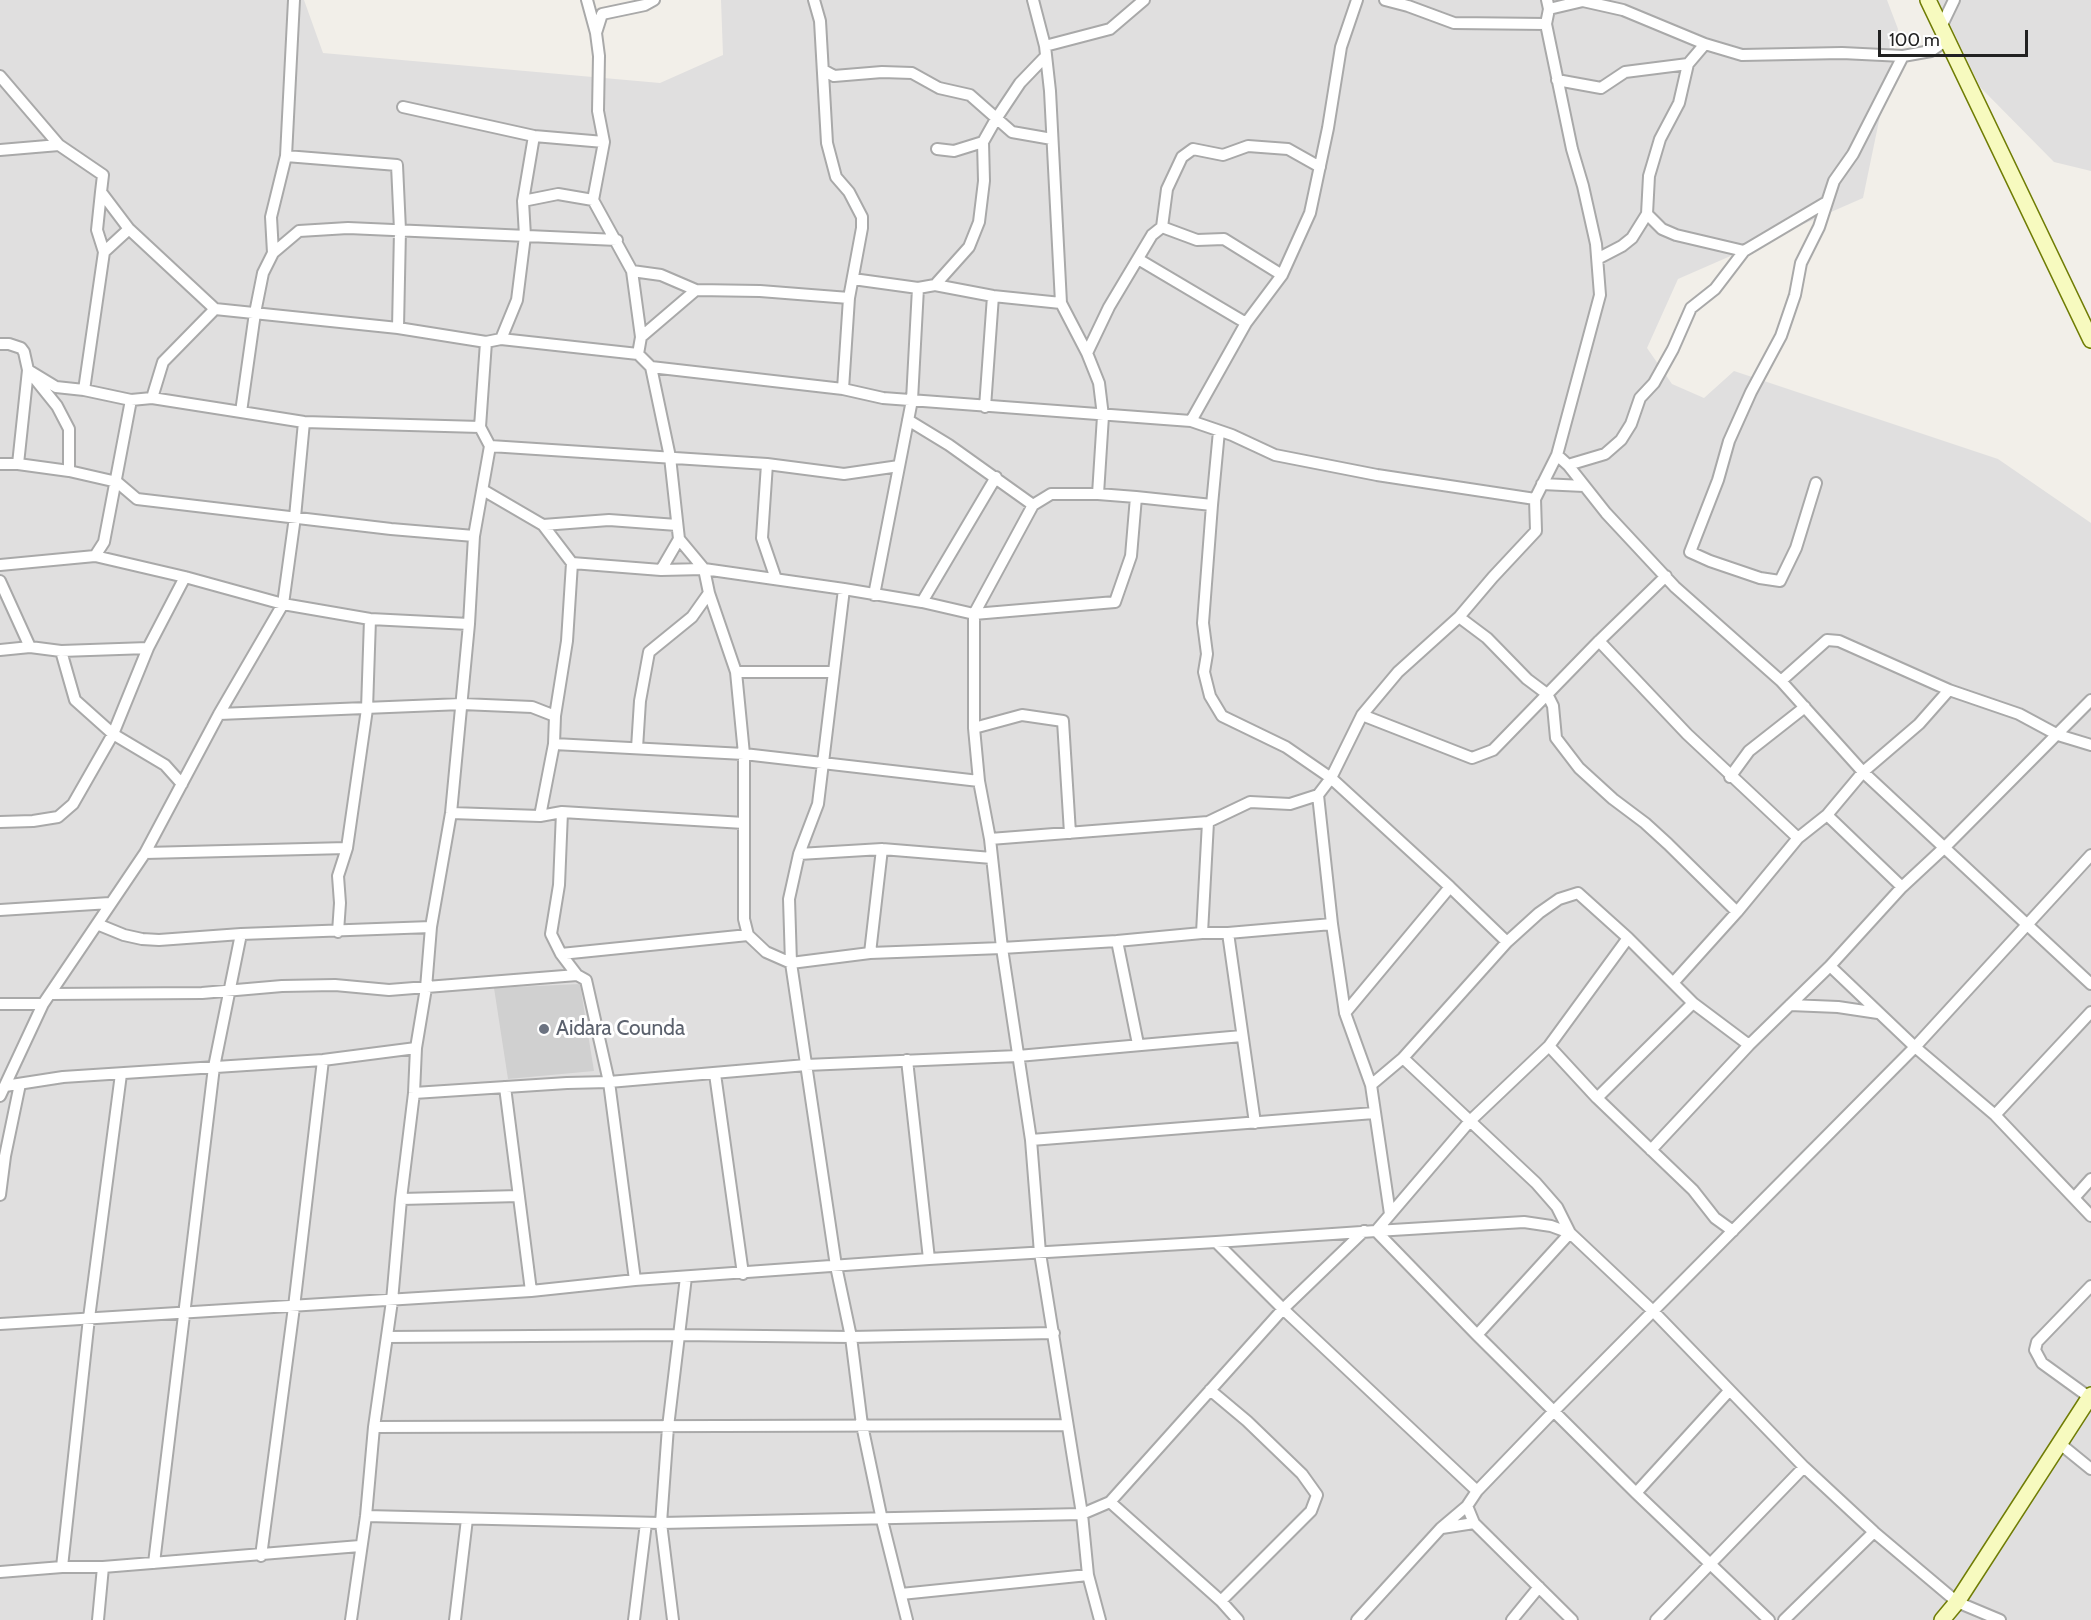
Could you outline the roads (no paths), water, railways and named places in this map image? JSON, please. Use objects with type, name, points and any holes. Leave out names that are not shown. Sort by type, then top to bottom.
[{"type":"main road","points":[[1928,0],[2091,340]]},
{"type":"main road","points":[[1942,1620],[1957,1602],[2090,1396]]},
{"type":"street","points":[[273,253],[271,217],[286,156],[294,0]]},
{"type":"street","points":[[586,0],[596,33],[599,56],[598,111],[604,142],[593,200],[632,271],[641,337],[638,354]]},
{"type":"street","points":[[596,33],[602,14],[645,5],[654,0]]},
{"type":"street","points":[[814,0],[820,21],[828,143],[836,177],[849,192],[862,217],[849,298],[843,389]]},
{"type":"street","points":[[1033,0],[1045,51],[1050,91],[1061,303],[1087,353],[1099,383],[1103,416],[1098,494]]},
{"type":"street","points":[[935,285],[969,247],[979,222],[984,181],[983,142],[1020,84],[1045,51],[1110,29],[1144,0]]},
{"type":"street","points":[[1191,421],[1246,323],[1282,275],[1310,213],[1341,48],[1357,0]]},
{"type":"street","points":[[1385,0],[1454,23],[1546,24]]},
{"type":"street","points":[[990,839],[1208,822],[1250,802],[1290,804],[1318,795],[1331,778],[1362,715],[1398,672],[1459,618],[1536,531],[1535,499],[1557,455],[1600,296],[1599,258],[1557,80],[1546,24],[1548,5],[1583,1],[1623,10],[1705,45],[1742,55],[1832,53],[1903,56],[1931,51],[1945,33],[1954,0]]},
{"type":"street","points":[[1599,258],[1632,238],[1647,214],[1649,176],[1660,139],[1679,103],[1688,64],[1705,45]]},
{"type":"street","points":[[1816,483],[1796,548],[1780,581],[1760,578],[1690,552],[1718,480],[1729,441],[1751,392],[1781,336],[1795,296],[1801,263],[1819,227],[1834,181],[1853,154],[1903,56]]},
{"type":"street","points":[[1557,80],[1601,88],[1625,72],[1688,64]]},
{"type":"street","points":[[823,70],[834,76],[882,72],[912,73],[939,88],[970,95],[1012,132],[1052,139]]},
{"type":"street","points":[[0,76],[59,146],[103,175],[97,230],[104,252],[84,390]]},
{"type":"street","points":[[403,107],[534,136],[604,142]]},
{"type":"street","points":[[501,339],[517,300],[525,236],[523,201],[534,136]]},
{"type":"street","points":[[937,149],[954,151],[983,142]]},
{"type":"street","points":[[0,150],[59,146]]},
{"type":"street","points":[[1087,353],[1109,307],[1152,235],[1162,227],[1167,189],[1182,157],[1193,149],[1223,155],[1248,146],[1288,148],[1320,167]]},
{"type":"street","points":[[286,156],[397,165],[400,230],[398,328]]},
{"type":"street","points":[[100,192],[129,229],[215,309],[398,328],[486,342],[501,339],[638,354],[651,367],[670,457],[679,539],[704,569],[709,593],[736,672],[744,754],[744,919],[748,935],[766,952],[791,963],[870,953],[1117,941],[1332,924]]},
{"type":"street","points":[[523,201],[558,194],[593,200]]},
{"type":"street","points":[[1568,465],[1605,454],[1621,440],[1631,424],[1640,398],[1654,383],[1673,350],[1691,308],[1715,289],[1744,251],[1825,203]]},
{"type":"street","points":[[1647,214],[1662,228],[1676,235],[1744,251]]},
{"type":"street","points":[[1162,227],[1197,240],[1224,239],[1282,275]]},
{"type":"street","points":[[241,412],[263,273],[273,253],[299,231],[348,228],[616,240]]},
{"type":"street","points":[[104,252],[129,229]]},
{"type":"street","points":[[1138,260],[1246,323]]},
{"type":"street","points":[[632,271],[661,275],[696,290],[760,291],[849,298]]},
{"type":"street","points":[[853,279],[918,288],[935,285],[993,296],[1061,303]]},
{"type":"street","points":[[874,595],[912,400],[918,288]]},
{"type":"street","points":[[641,337],[696,290]]},
{"type":"street","points":[[985,407],[993,296]]},
{"type":"street","points":[[152,398],[164,362],[215,309]]},
{"type":"street","points":[[351,1620],[392,1300],[414,1093],[416,1048],[426,988],[431,927],[451,813],[469,624],[474,536],[490,446],[480,428],[486,342]]},
{"type":"street","points":[[0,344],[21,348],[28,370],[18,464]]},
{"type":"street","points":[[651,367],[843,389],[883,398],[1191,421],[1275,455],[1377,475],[1535,499]]},
{"type":"street","points":[[28,370],[56,387],[84,390],[131,400],[152,398],[304,422],[480,428]]},
{"type":"street","points":[[28,370],[57,406],[69,429],[69,471]]},
{"type":"street","points":[[95,556],[105,542],[131,400]]},
{"type":"street","points":[[908,420],[949,445],[1033,505]]},
{"type":"street","points":[[3,1091],[43,1004],[145,854],[219,714],[283,604],[295,517],[304,422]]},
{"type":"street","points":[[1219,431],[1203,623],[1207,654],[1204,672],[1210,696],[1222,716],[1286,747],[1331,778],[1507,942]]},
{"type":"street","points":[[490,446],[767,464],[844,474],[899,466]]},
{"type":"street","points":[[1557,455],[1568,465],[1606,513],[1675,587],[1781,681],[1863,772],[2091,984]]},
{"type":"street","points":[[0,464],[18,464],[69,471],[117,482],[137,499],[391,530],[474,536]]},
{"type":"street","points":[[767,464],[762,538],[776,579]]},
{"type":"street","points":[[922,602],[996,477]]},
{"type":"street","points":[[1542,484],[1584,486]]},
{"type":"street","points":[[483,490],[543,525],[572,563],[567,641],[555,716],[554,744],[540,816]]},
{"type":"street","points":[[1101,1618],[1088,1575],[1082,1514],[1040,1253],[1031,1140],[1002,948],[990,839],[979,781],[974,728],[974,614],[1033,505],[1051,494],[1098,494],[1212,505]]},
{"type":"street","points":[[572,563],[661,570],[704,569],[922,602],[974,614],[1115,602],[1131,556],[1136,498]]},
{"type":"street","points":[[543,525],[609,520],[677,525]]},
{"type":"street","points":[[661,570],[679,539]]},
{"type":"street","points":[[0,565],[95,556],[185,577],[283,604],[370,619],[469,624]]},
{"type":"street","points":[[1362,715],[1472,758],[1493,750],[1666,576]]},
{"type":"street","points":[[0,822],[33,821],[58,817],[73,804],[113,734],[148,648],[185,577]]},
{"type":"street","points":[[0,581],[30,647]]},
{"type":"street","points":[[844,589],[818,804],[799,854],[789,899],[791,963],[837,1266],[851,1337],[862,1425],[882,1520],[907,1620]]},
{"type":"street","points":[[637,748],[640,701],[649,652],[693,617],[709,593]]},
{"type":"street","points":[[1459,618],[1487,638],[1527,679],[1547,694],[1552,706],[1556,738],[1579,768],[1613,799],[1645,823],[1737,912]]},
{"type":"street","points":[[338,932],[340,903],[338,876],[347,848],[367,708],[370,619]]},
{"type":"street","points":[[1781,681],[1827,640],[1839,641],[1949,690],[2019,714],[2058,735],[2091,745]]},
{"type":"street","points":[[1599,641],[1730,777],[1798,838]]},
{"type":"street","points":[[0,650],[30,647],[61,651],[148,648]]},
{"type":"street","points":[[61,651],[75,700],[113,734],[165,765],[182,784]]},
{"type":"street","points":[[736,672],[834,672]]},
{"type":"street","points":[[1673,983],[1737,912],[1798,838],[1827,815],[1863,772],[1919,724],[1949,690]]},
{"type":"street","points":[[1651,1150],[1749,1045],[1830,966],[1902,887],[1945,847],[2091,700]]},
{"type":"street","points":[[219,714],[462,704],[532,707],[555,716]]},
{"type":"street","points":[[1730,777],[1749,751],[1805,707]]},
{"type":"street","points":[[974,728],[1022,715],[1063,721],[1070,833]]},
{"type":"street","points":[[554,744],[744,754],[979,781]]},
{"type":"street","points":[[1318,795],[1332,924],[1345,1013],[1371,1085],[1390,1214]]},
{"type":"street","points":[[451,813],[540,816],[562,812],[744,823]]},
{"type":"street","points":[[562,812],[559,885],[551,934],[561,954],[577,975],[586,980],[609,1082],[635,1280]]},
{"type":"street","points":[[1827,815],[1902,887]]},
{"type":"street","points":[[1202,933],[1208,822]]},
{"type":"street","points":[[145,854],[347,848]]},
{"type":"street","points":[[799,854],[882,849],[992,858]]},
{"type":"street","points":[[870,953],[882,849]]},
{"type":"street","points":[[1357,1620],[1441,1528],[1467,1506],[1477,1491],[1554,1411],[1916,1047],[2091,855]]},
{"type":"street","points":[[1345,1013],[1450,887]]},
{"type":"street","points":[[1371,1085],[1403,1058],[1507,942],[1539,913],[1559,899],[1578,893],[1628,938],[1693,1003],[1749,1045]]},
{"type":"street","points":[[0,910],[110,903]]},
{"type":"street","points":[[97,924],[124,935],[159,940],[241,934],[431,927]]},
{"type":"street","points":[[1228,933],[1255,1123]]},
{"type":"street","points":[[154,1563],[214,1067],[241,934]]},
{"type":"street","points":[[561,954],[748,935]]},
{"type":"street","points":[[1376,1231],[1470,1120],[1549,1046],[1628,938]]},
{"type":"street","points":[[1117,941],[1138,1044]]},
{"type":"street","points":[[1830,966],[1916,1047],[1995,1115],[2091,1216]]},
{"type":"street","points":[[50,994],[159,994],[335,985],[389,990],[577,975]]},
{"type":"street","points":[[1597,1098],[1693,1003]]},
{"type":"street","points":[[0,1004],[43,1004]]},
{"type":"street","points":[[1790,1005],[1838,1007],[1878,1012]]},
{"type":"street","points":[[1995,1115],[2091,1012]]},
{"type":"street","points":[[414,1093],[609,1082],[806,1065],[1018,1056],[1242,1036]]},
{"type":"street","points":[[1549,1046],[1597,1098],[1694,1190],[1715,1218],[1733,1231]]},
{"type":"street","points":[[3,1091],[20,1084],[63,1077],[323,1060],[416,1048]]},
{"type":"street","points":[[1403,1058],[1536,1183],[1557,1207],[1570,1233],[1654,1312],[1804,1467],[1874,1532],[1957,1602],[2000,1620]]},
{"type":"street","points":[[261,1556],[294,1307],[323,1060]]},
{"type":"street","points":[[906,1060],[929,1259]]},
{"type":"street","points":[[62,1567],[89,1318],[121,1074]]},
{"type":"street","points":[[715,1074],[743,1274]]},
{"type":"street","points":[[0,1195],[5,1156],[20,1084]]},
{"type":"street","points":[[505,1087],[531,1291]]},
{"type":"street","points":[[1031,1140],[1374,1113]]},
{"type":"street","points":[[2074,1198],[2091,1179]]},
{"type":"street","points":[[401,1200],[519,1196]]},
{"type":"street","points":[[0,1324],[531,1291],[635,1280],[1364,1231],[1524,1222],[1551,1226],[1570,1233]]},
{"type":"street","points":[[366,1516],[661,1523],[1082,1514],[1110,1502],[1283,1309],[1364,1231]]},
{"type":"street","points":[[1376,1231],[1636,1493],[1769,1620]]},
{"type":"street","points":[[1477,1335],[1570,1233]]},
{"type":"street","points":[[1216,1242],[1283,1309],[1477,1491]]},
{"type":"street","points":[[673,1620],[661,1523],[668,1427],[686,1277]]},
{"type":"street","points":[[2090,1396],[2042,1363],[2035,1350],[2037,1342],[2091,1286]]},
{"type":"street","points":[[387,1337],[678,1335],[851,1337],[1054,1333]]},
{"type":"street","points":[[1210,1390],[1247,1421],[1302,1474],[1317,1495],[1311,1511],[1221,1601]]},
{"type":"street","points":[[1636,1493],[1729,1392]]},
{"type":"street","points":[[374,1427],[1067,1425]]},
{"type":"street","points":[[2059,1443],[2091,1469]]},
{"type":"street","points":[[1656,1620],[1804,1467]]},
{"type":"street","points":[[1110,1502],[1221,1601],[1238,1620]]},
{"type":"street","points":[[1467,1506],[1474,1522],[1572,1620]]},
{"type":"street","points":[[459,1619],[467,1519]]},
{"type":"street","points":[[634,1620],[646,1522]]},
{"type":"street","points":[[1441,1528],[1474,1522]]},
{"type":"street","points":[[1784,1620],[1874,1532]]},
{"type":"street","points":[[0,1572],[261,1556],[360,1546]]},
{"type":"street","points":[[98,1620],[103,1567]]},
{"type":"street","points":[[901,1594],[1088,1575]]},
{"type":"street","points":[[1512,1620],[1539,1587]]},
{"type":"place","name":"Aidara Counda","points":[[544,1029]]}]
